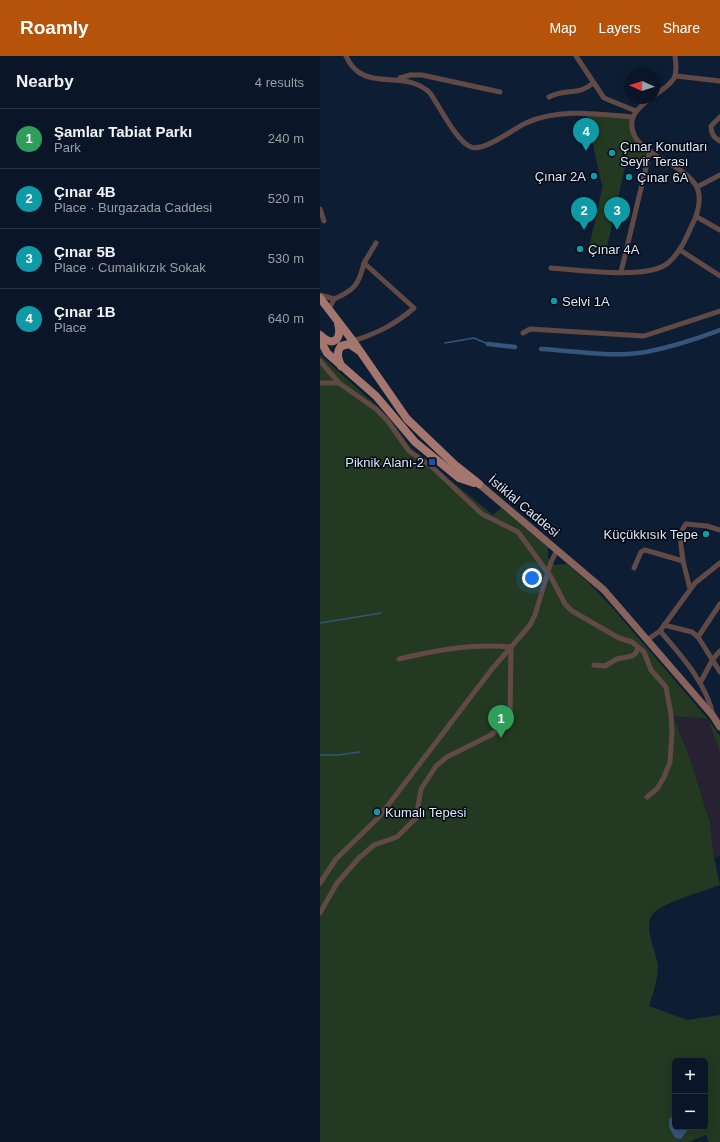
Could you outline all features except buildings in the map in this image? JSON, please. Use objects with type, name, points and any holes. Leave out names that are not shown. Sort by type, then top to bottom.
[{"type":"main road","name":"İstiklal Caddesi","points":[[320,298],[353,341],[407,420],[449,460],[604,590],[713,716],[720,727]]},
{"type":"main road","points":[[320,335],[328,341],[333,342],[337,340],[339,335],[338,320]]},
{"type":"main road","points":[[320,339],[328,353],[389,409],[415,442],[459,478],[479,484]]},
{"type":"main road","points":[[341,366],[338,358],[338,351],[341,346],[349,344],[360,351]]},
{"type":"street","points":[[346,56],[353,68],[362,74],[378,79],[397,79],[413,82],[424,87],[430,93],[460,139],[472,147],[481,147],[526,123],[546,117],[585,113],[632,117]]},
{"type":"street","points":[[576,56],[604,98],[636,111]]},
{"type":"street","points":[[660,91],[671,83],[676,76],[678,67],[675,56]]},
{"type":"street","points":[[397,79],[410,75],[422,75],[500,92]]},
{"type":"street","points":[[676,76],[720,81]]},
{"type":"street","points":[[549,97],[563,91],[586,89],[594,83]]},
{"type":"street","points":[[551,268],[643,272],[666,265],[680,250],[697,217],[699,196],[697,187],[682,170],[650,151],[636,138],[633,132],[632,117],[644,104]]},
{"type":"street","points":[[720,117],[711,126],[711,132],[715,138],[720,141]]},
{"type":"street","points":[[621,272],[650,151]]},
{"type":"street","points":[[697,187],[720,175]]},
{"type":"street","points":[[320,209],[324,220]]},
{"type":"street","points":[[697,217],[720,230]]},
{"type":"street","points":[[329,309],[334,299],[358,283],[364,263],[376,243]]},
{"type":"street","points":[[680,250],[720,276]]},
{"type":"street","points":[[353,341],[380,332],[395,324],[414,308],[364,263]]},
{"type":"street","points":[[320,295],[334,299]]},
{"type":"street","points":[[523,334],[530,329],[644,336],[720,311]]},
{"type":"street","points":[[320,361],[339,383],[376,409],[387,420],[408,451],[430,465],[482,514],[518,532],[554,582],[565,604],[572,611],[608,633],[632,642],[644,652],[651,670],[666,688],[671,714],[672,747],[670,762],[664,778],[656,789],[647,797]]},
{"type":"street","points":[[320,383],[339,383]]},
{"type":"street","points":[[690,589],[683,561],[681,537],[682,528],[686,524],[707,526],[720,530]]},
{"type":"street","points":[[320,883],[336,859],[379,817],[492,669],[530,625],[535,615],[557,550]]},
{"type":"street","points":[[634,568],[641,552],[645,550],[683,561]]},
{"type":"street","points":[[647,640],[660,631],[690,589],[720,563]]},
{"type":"street","points":[[698,637],[720,604]]},
{"type":"street","points":[[664,624],[692,632],[698,637],[720,672]]},
{"type":"street","points":[[660,631],[700,684],[710,703],[713,716]]},
{"type":"street","points":[[399,659],[475,647],[511,647]]},
{"type":"street","points":[[320,913],[337,883],[359,858],[374,846],[397,836],[416,818],[421,789],[436,766],[447,757],[491,734],[503,725],[510,716],[511,647]]},
{"type":"street","points":[[594,665],[605,666],[617,659],[632,656],[636,653],[638,647]]},
{"type":"street","points":[[700,684],[713,659],[720,651]]},
{"type":"shaded area","points":[[673,716],[708,719],[720,753],[720,856],[714,858],[710,821],[689,756]]},
{"type":"green space","points":[[586,113],[632,117],[633,132],[650,151],[646,168],[629,163],[630,159],[627,158],[605,256],[588,252],[604,180],[602,186]]},
{"type":"green space","points":[[320,355],[378,407],[395,426],[411,448],[493,515],[501,508],[548,547],[548,558],[555,565],[567,564],[589,583],[611,606],[708,719],[673,716],[689,756],[710,822],[714,858],[720,885],[674,901],[660,908],[653,913],[649,927],[657,960],[658,972],[654,992],[649,1006],[687,1020],[720,1015],[720,1142],[709,1142],[706,1135],[689,1142],[320,1142]]},
{"type":"green space","points":[[708,719],[720,736],[720,753]]},
{"type":"water","points":[[672,1117],[672,1130],[688,1130],[681,1139],[675,1138],[669,1127],[669,1119]]},
{"type":"waterway","points":[[541,349],[594,354],[633,354],[693,340],[720,330]]},
{"type":"waterway","points":[[445,343],[474,338],[488,344]]},
{"type":"waterway","points":[[488,344],[515,347]]},
{"type":"waterway","points":[[320,623],[381,613]]},
{"type":"waterway","points":[[320,755],[338,755],[360,752]]},
{"type":"place","name":"Çınar 1B","points":[[586,151]]},
{"type":"place","name":"Çınar Konutları Seyir Terası","points":[[612,153]]},
{"type":"place","name":"Çınar 2A","points":[[594,176]]},
{"type":"place","name":"Çınar 6A","points":[[629,177]]},
{"type":"place","name":"Çınar 4B","points":[[584,230]]},
{"type":"place","name":"Çınar 5B","points":[[617,230]]},
{"type":"place","name":"Çınar 4A","points":[[580,249]]},
{"type":"place","name":"Selvi 1A","points":[[554,301]]},
{"type":"place","name":"Piknik Alanı-2","points":[[432,462]]},
{"type":"place","name":"Küçükkısık Tepe","points":[[706,534]]},
{"type":"place","name":"Şamlar Tabiat Parkı","points":[[501,738]]},
{"type":"place","name":"Kumalı Tepesi","points":[[377,812]]}]
